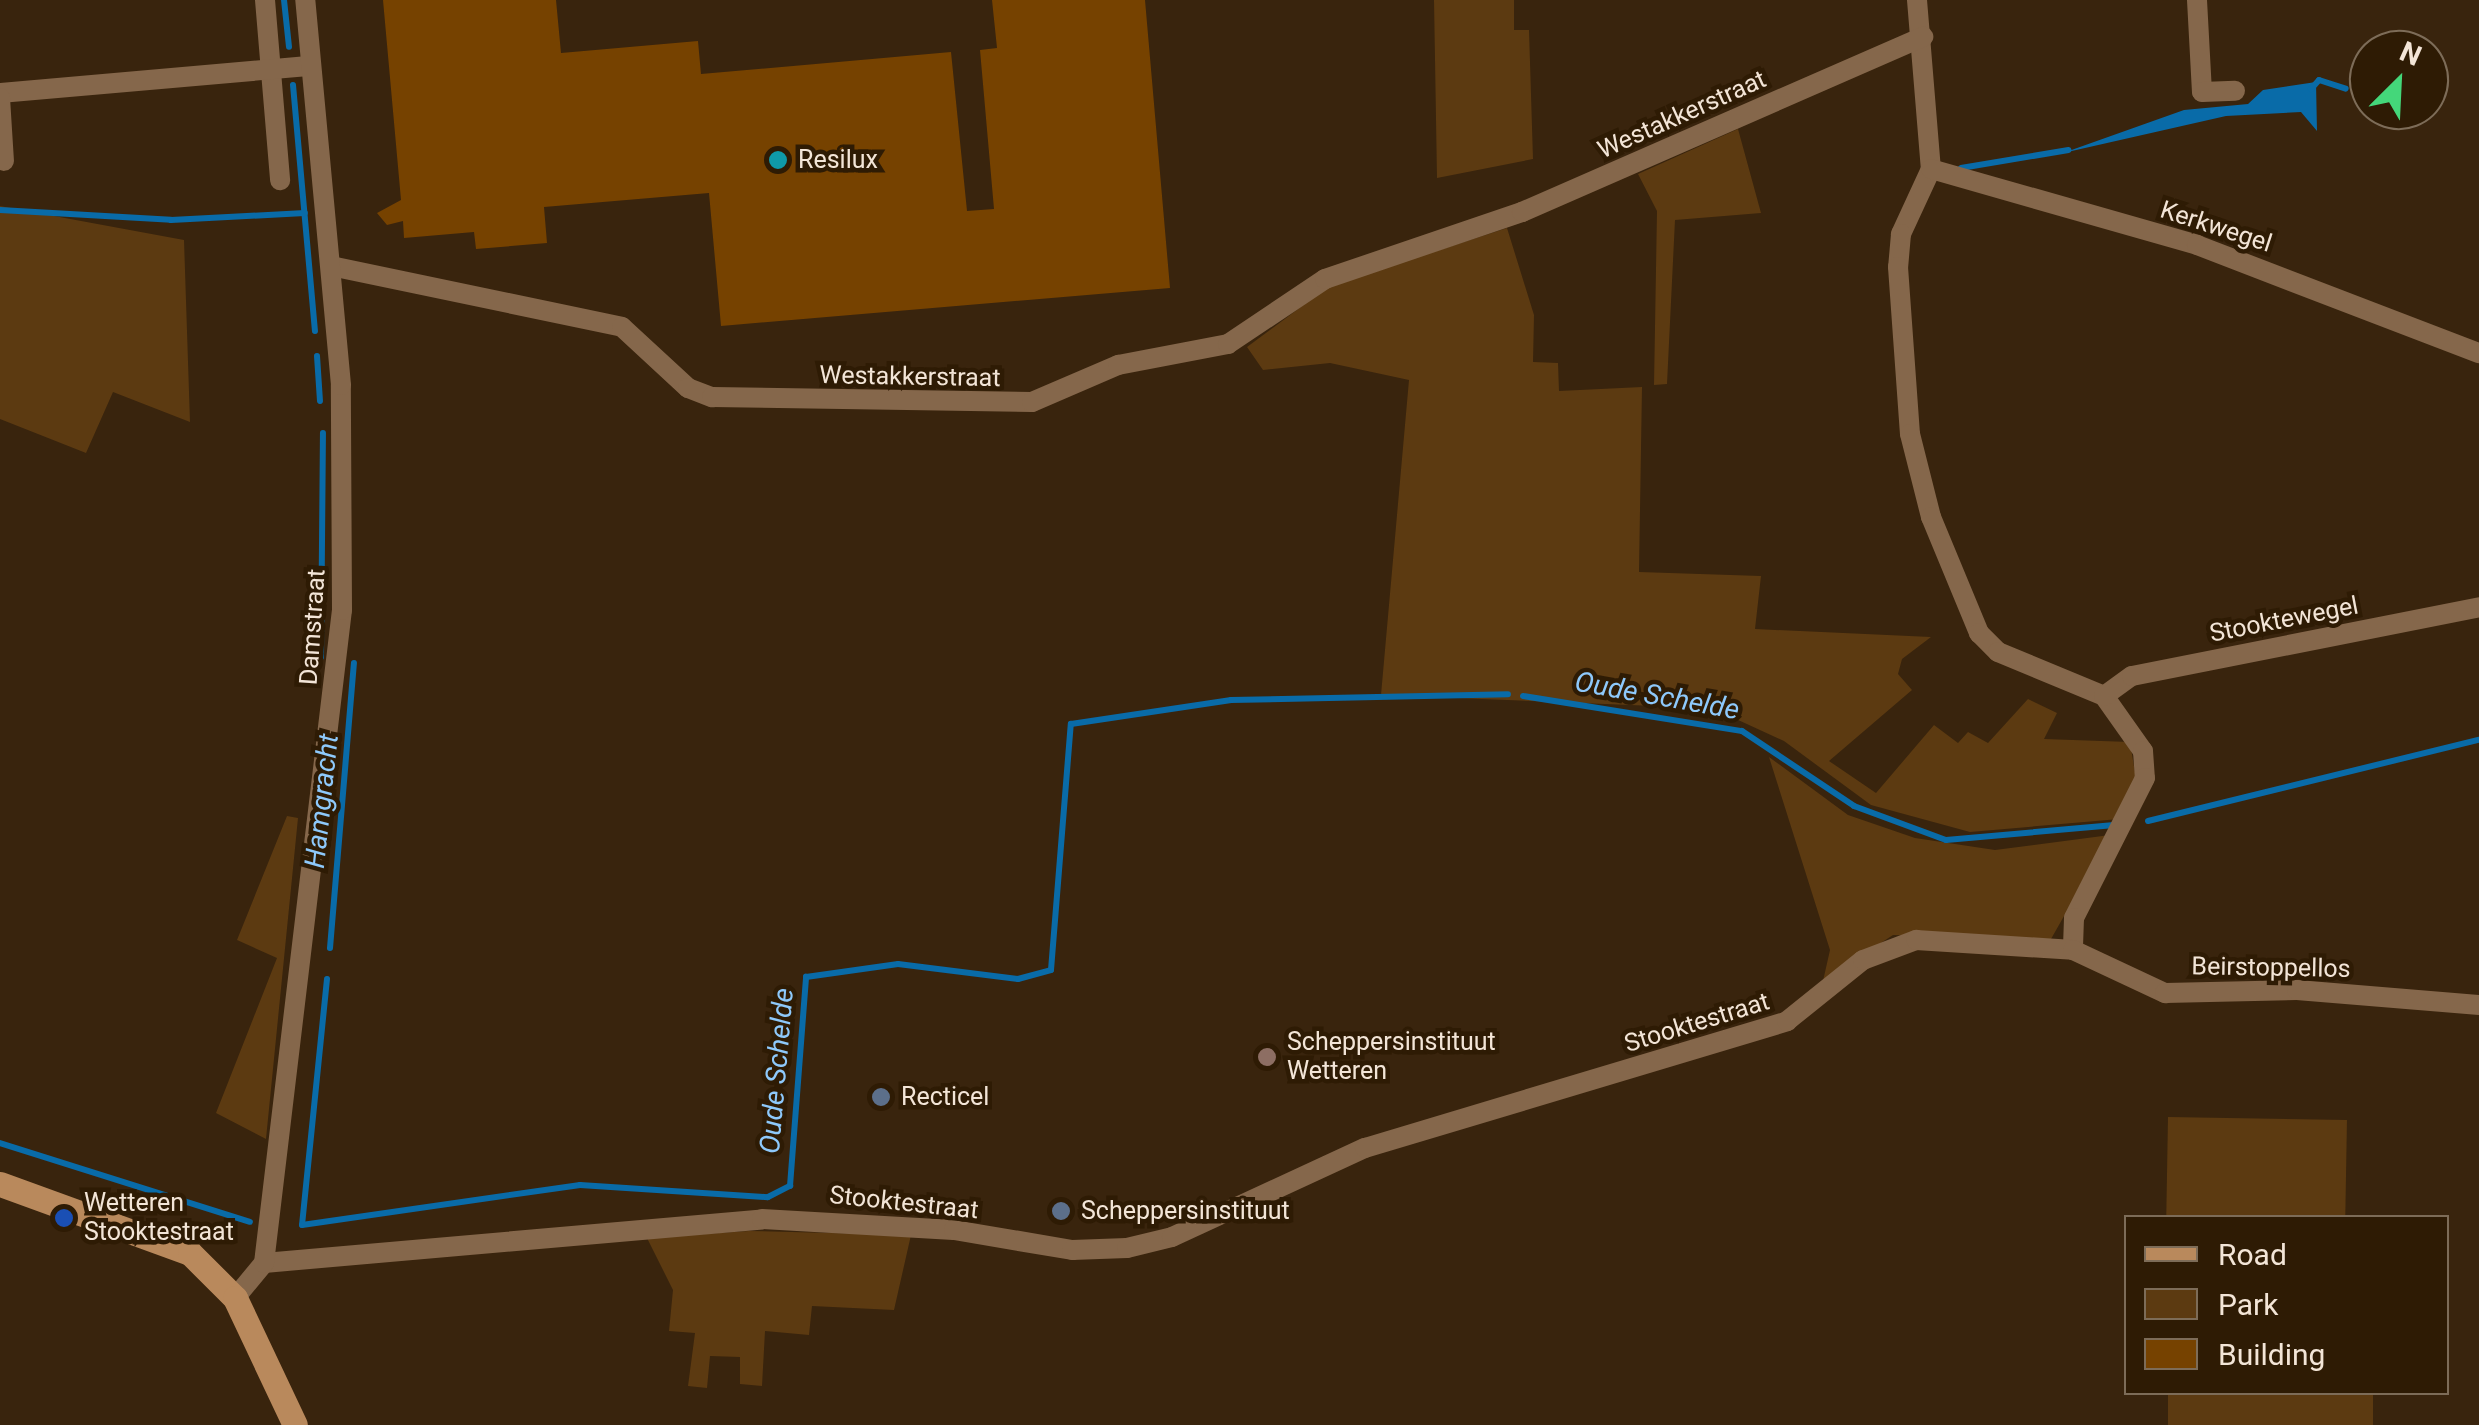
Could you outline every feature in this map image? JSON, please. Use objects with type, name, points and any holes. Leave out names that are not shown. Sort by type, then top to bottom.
[{"type":"street","points":[[265,0],[280,180]]},
{"type":"street","name":"Damstraat","points":[[264,1262],[342,610],[331,266],[305,0]]},
{"type":"street","points":[[1917,0],[1931,169],[1901,234],[1898,266],[1910,434],[1931,516],[1979,633],[1998,652],[2104,696],[2143,752],[2132,812],[2074,918],[2073,950]]},
{"type":"street","points":[[2197,0],[2202,92],[2234,91]]},
{"type":"street","name":"Westakkerstraat","points":[[331,266],[622,327],[688,388],[712,397],[1032,402],[1118,365],[1228,344],[1325,279],[1522,212],[1923,37]]},
{"type":"street","points":[[4,161],[0,96],[311,66]]},
{"type":"street","name":"Kerkwegel","points":[[1931,169],[2197,246],[2479,353]]},
{"type":"street","name":"Stooktewegel","points":[[2104,696],[2132,676],[2479,606]]},
{"type":"street","name":"Stooktestraat","points":[[264,1262],[762,1219],[954,1230],[1072,1250],[1127,1248],[1172,1237],[1366,1148],[1788,1021],[1890,946],[2073,950]]},
{"type":"street","name":"Beirstoppellos","points":[[2073,950],[2165,993],[2296,990],[2479,1005]]},
{"type":"street","points":[[0,1184],[172,1242],[234,1298],[296,1425]]},
{"type":"street","points":[[234,1298],[264,1262]]},
{"type":"green space","points":[[1434,0],[1514,0],[1514,30],[1529,30],[1533,159],[1437,178]]},
{"type":"green space","points":[[1738,129],[1761,213],[1675,220],[1667,384],[1654,385],[1657,211],[1638,174]]},
{"type":"green space","points":[[0,206],[184,240],[190,422],[113,392],[86,453],[0,419]]},
{"type":"green space","points":[[1507,228],[1534,315],[1533,362],[1558,363],[1559,391],[1642,387],[1639,572],[1761,576],[1755,629],[1931,637],[1902,659],[1898,674],[1912,690],[1829,761],[1876,793],[1934,725],[1958,743],[1968,732],[1988,743],[2028,699],[2057,713],[2044,739],[2130,742],[2137,785],[2119,819],[1970,832],[1871,805],[1784,741],[1736,719],[1655,706],[1381,695],[1409,380],[1330,363],[1263,370],[1247,347],[1329,286]]},
{"type":"green space","points":[[1769,757],[1848,815],[1915,838],[1995,850],[2110,835],[2051,939],[1893,935],[1823,981],[1830,950]]},
{"type":"green space","points":[[287,816],[298,818],[266,1139],[216,1113],[277,958],[237,940]]},
{"type":"green space","points":[[2168,1117],[2347,1120],[2345,1215],[2166,1215]]},
{"type":"green space","points":[[749,1231],[911,1235],[894,1310],[812,1306],[809,1335],[765,1331],[762,1386],[740,1384],[740,1357],[710,1356],[707,1388],[688,1386],[695,1333],[669,1331],[673,1290],[647,1238]]},
{"type":"green space","points":[[2168,1395],[2373,1395],[2373,1425],[2168,1425]]},
{"type":"water","points":[[2316,82],[2317,131],[2301,112],[2226,116],[2063,153],[2184,110],[2248,104],[2263,90]]},
{"type":"building","name":"Resilux","points":[[383,0],[556,0],[561,53],[698,41],[701,74],[951,52],[967,211],[994,209],[980,50],[997,48],[992,0],[1145,0],[1170,288],[721,326],[709,193],[544,207],[547,243],[476,249],[474,232],[404,238],[403,221],[387,225],[377,213],[401,200]]},
{"type":"waterway","name":"Hamgracht","points":[[284,0],[289,47]]},
{"type":"waterway","points":[[2311,89],[2319,80],[2346,89]]},
{"type":"waterway","name":"Hamgracht","points":[[293,85],[315,331]]},
{"type":"waterway","points":[[1961,168],[2068,150]]},
{"type":"waterway","points":[[0,210],[171,220],[305,213]]},
{"type":"waterway","name":"Hamgracht","points":[[317,356],[320,401]]},
{"type":"waterway","name":"Hamgracht","points":[[321,657],[323,433]]},
{"type":"waterway","name":"Hamgracht","points":[[330,948],[354,663]]},
{"type":"waterway","name":"Oude Schelde","points":[[327,979],[302,1225],[580,1185],[768,1197],[790,1186],[806,977],[898,964],[1018,979],[1051,970],[1071,724],[1231,700],[1508,694]]},
{"type":"waterway","name":"Oude Schelde","points":[[1523,696],[1742,731],[1854,806],[1946,840],[2114,825]]},
{"type":"waterway","name":"Oude Schelde","points":[[2148,821],[2479,740]]},
{"type":"waterway","name":"Oude Schelde","points":[[0,1143],[250,1222]]},
{"type":"place","name":"Resilux","points":[[778,160]]},
{"type":"place","name":"Scheppersinstituut Wetteren","points":[[1267,1057]]},
{"type":"place","name":"Recticel","points":[[881,1097]]},
{"type":"place","name":"Scheppersinstituut","points":[[1061,1211]]},
{"type":"place","name":"Wetteren Stooktestraat","points":[[64,1218]]}]
